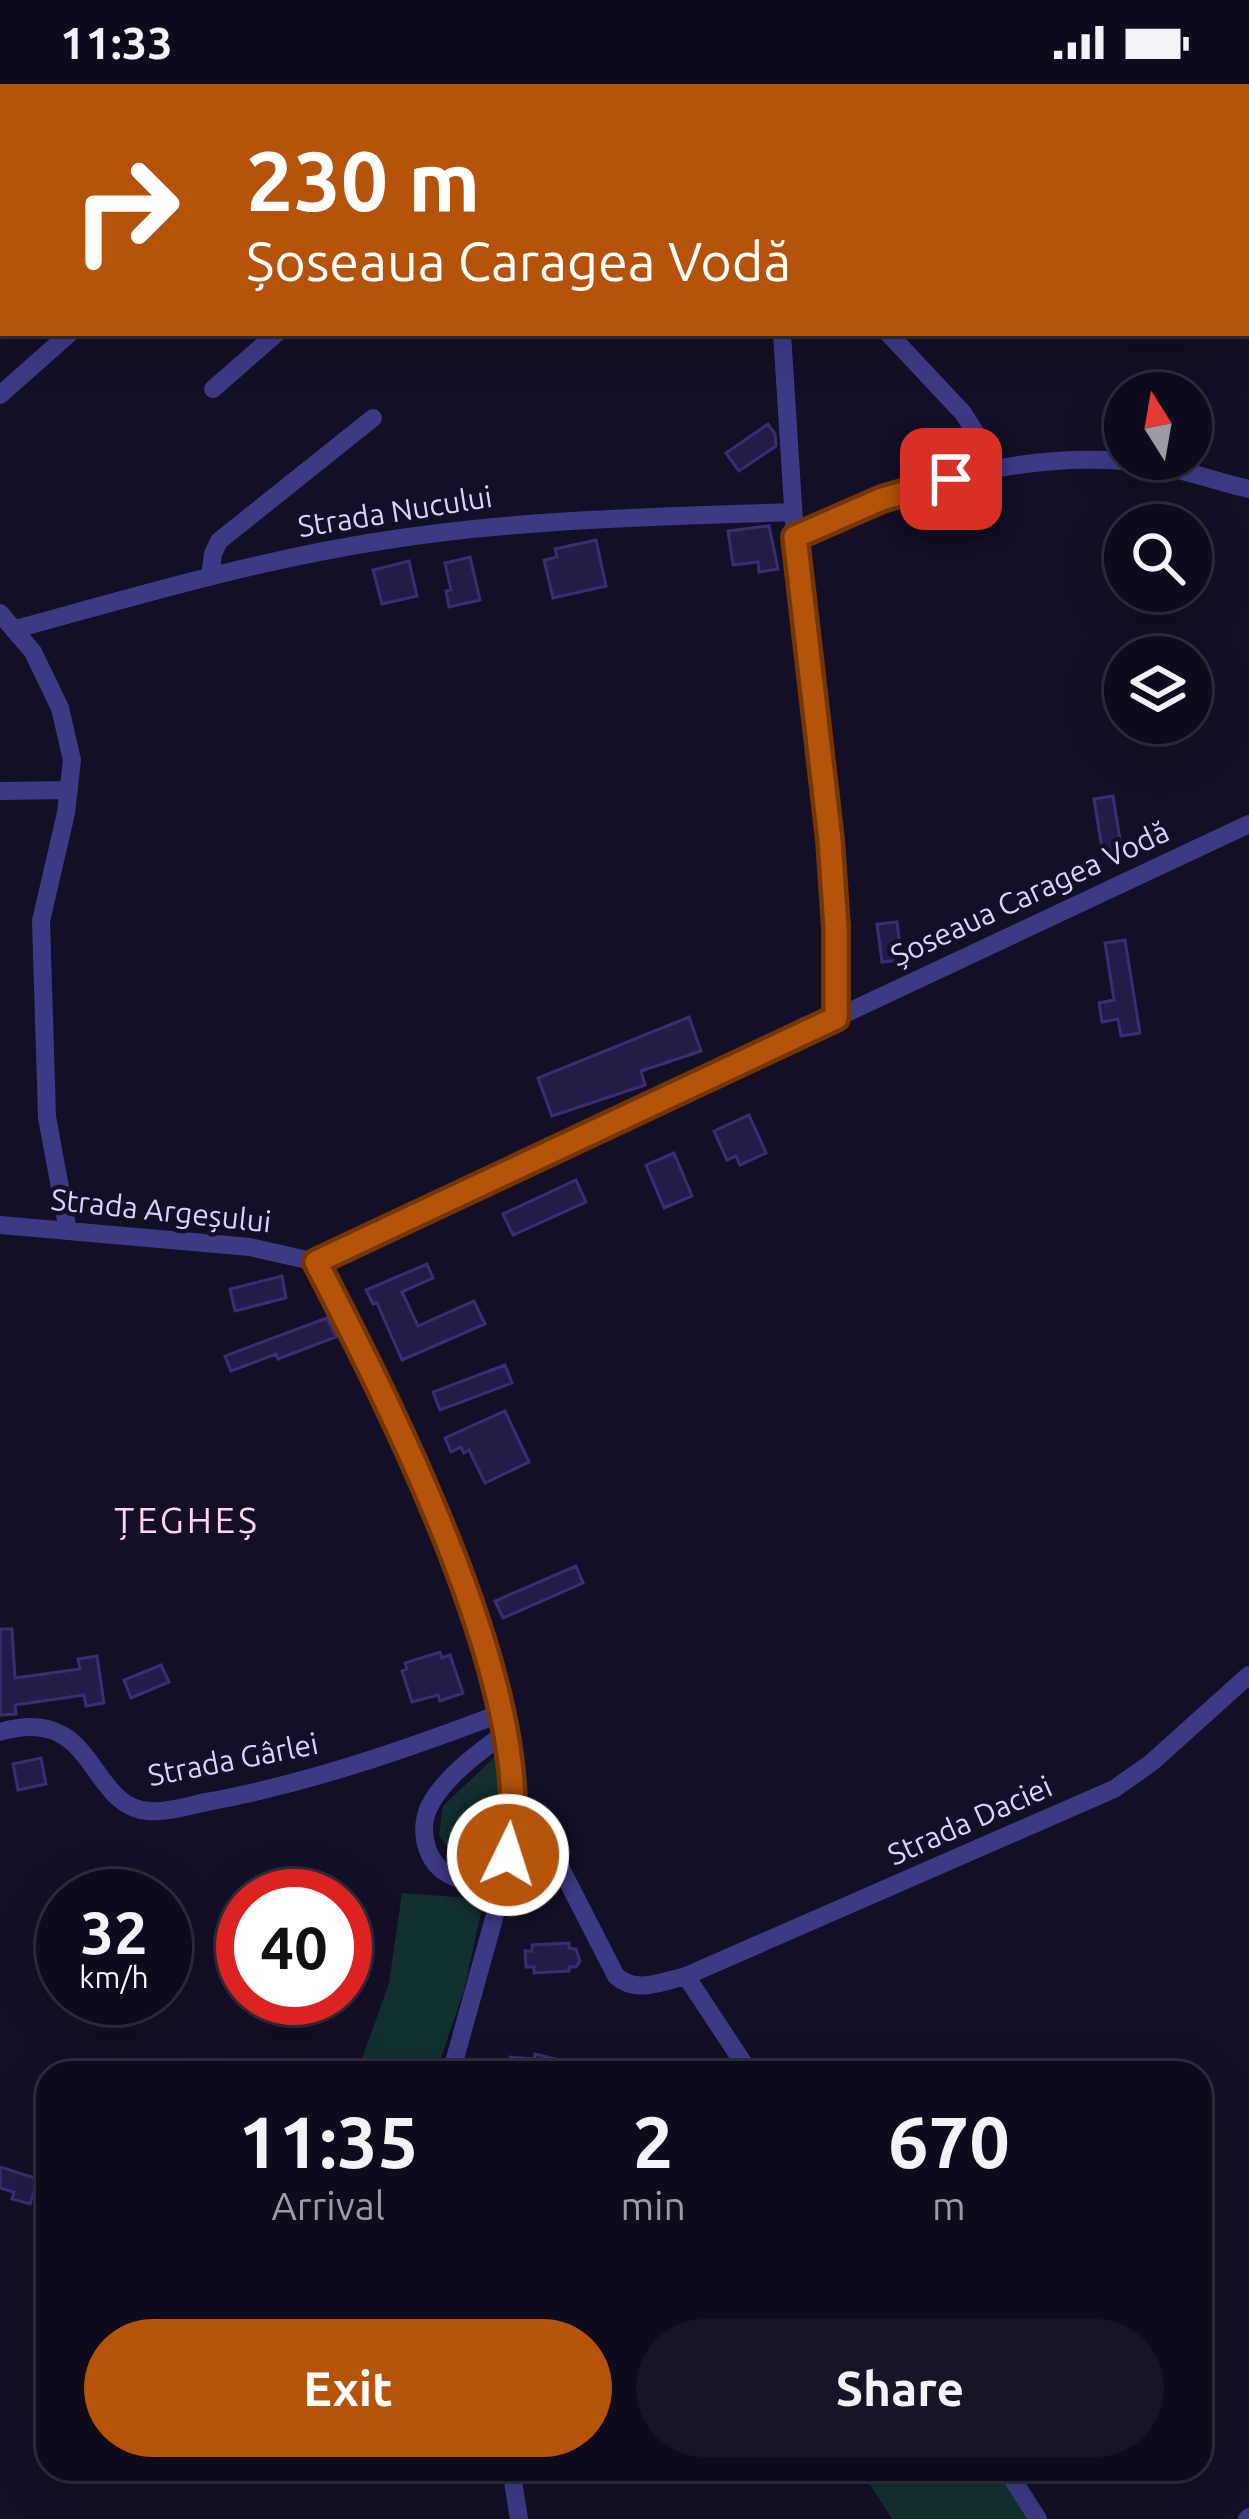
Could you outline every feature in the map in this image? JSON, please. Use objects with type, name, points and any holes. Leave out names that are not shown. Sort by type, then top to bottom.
[{"type":"street","points":[[0,395],[67,336]]},
{"type":"street","points":[[213,389],[274,336]]},
{"type":"street","points":[[782,336],[795,537],[830,840],[836,1018]]},
{"type":"street","points":[[891,336],[963,413],[998,468]]},
{"type":"street","points":[[210,576],[219,541],[373,418]]},
{"type":"street","points":[[795,537],[882,499],[998,468],[1070,459],[1181,470],[1249,490]]},
{"type":"street","name":"Strada Nucului","points":[[16,629],[210,576],[378,541],[602,517],[793,512]]},
{"type":"street","points":[[0,613],[33,652],[60,708],[73,760],[45,893],[41,950],[47,1117],[68,1231]]},
{"type":"street","points":[[0,791],[69,790]]},
{"type":"street","name":"Șoseaua Caragea Vodă","points":[[316,1262],[1249,824]]},
{"type":"street","name":"Strada Argeșului","points":[[0,1225],[250,1247],[316,1262]]},
{"type":"street","points":[[316,1262],[445,1536],[503,1723],[516,1822],[454,2061]]},
{"type":"street","name":"Strada Daciei","points":[[516,1822],[553,1853],[616,1976],[628,1986],[639,1987],[686,1976],[1114,1789],[1151,1763],[1249,1675]]},
{"type":"street","points":[[503,1723],[429,1806],[423,1836],[429,1854],[455,1878],[482,1879],[506,1872]]},
{"type":"street","name":"Strada Gârlei","points":[[0,1732],[38,1725],[55,1729],[127,1802],[148,1811],[251,1793],[503,1723]]},
{"type":"street","points":[[686,1976],[742,2061]]},
{"type":"street","points":[[513,2481],[519,2519]]},
{"type":"street","points":[[1014,2481],[1038,2519]]},
{"type":"green space","points":[[500,1752],[504,1795],[497,1851],[480,1859],[464,1858],[439,1835],[443,1806]]},
{"type":"green space","points":[[402,1893],[484,1899],[464,1990],[440,2061],[361,2061],[389,1983]]},
{"type":"green space","points":[[868,2481],[1004,2481],[1028,2519],[892,2519]]},
{"type":"building","points":[[768,424],[776,446],[739,471],[726,453]]},
{"type":"building","points":[[769,526],[778,569],[759,572],[758,562],[733,565],[728,531]]},
{"type":"building","points":[[596,540],[606,586],[553,598],[544,560],[557,557],[555,549]]},
{"type":"building","points":[[470,557],[480,600],[449,607],[445,563]]},
{"type":"building","points":[[409,561],[417,596],[382,604],[373,570]]},
{"type":"building","points":[[1113,796],[1122,852],[1103,855],[1094,799]]},
{"type":"building","points":[[897,922],[902,960],[882,962],[877,924]]},
{"type":"building","points":[[1125,940],[1140,1033],[1121,1036],[1118,1019],[1102,1022],[1099,1003],[1114,1000],[1105,943]]},
{"type":"building","points":[[689,1017],[701,1051],[641,1071],[645,1085],[552,1116],[538,1078]]},
{"type":"building","points":[[749,1115],[766,1153],[740,1165],[736,1156],[727,1160],[714,1131]]},
{"type":"building","points":[[674,1153],[692,1196],[664,1208],[646,1165]]},
{"type":"building","points":[[576,1180],[586,1202],[513,1235],[503,1214]]},
{"type":"building","points":[[427,1264],[433,1278],[402,1292],[418,1326],[474,1301],[485,1324],[402,1360],[377,1303],[373,1304],[366,1290]]},
{"type":"building","points":[[282,1276],[286,1298],[235,1311],[230,1289]]},
{"type":"building","points":[[327,1318],[336,1337],[231,1371],[225,1356]]},
{"type":"building","points":[[505,1365],[512,1383],[440,1410],[433,1392]]},
{"type":"building","points":[[505,1411],[529,1462],[485,1483],[469,1450],[464,1453],[461,1447],[451,1452],[445,1438]]},
{"type":"building","points":[[576,1566],[583,1583],[503,1618],[495,1601]]},
{"type":"building","points":[[0,1629],[12,1629],[15,1678],[80,1669],[78,1659],[97,1656],[104,1703],[86,1706],[84,1695],[15,1705],[16,1714],[0,1715]]},
{"type":"building","points":[[440,1652],[442,1658],[450,1655],[463,1693],[440,1701],[438,1695],[412,1702],[402,1671],[407,1669],[405,1663]]},
{"type":"building","points":[[161,1665],[169,1682],[131,1698],[124,1680]]},
{"type":"building","points":[[41,1758],[46,1784],[18,1790],[13,1764]]},
{"type":"building","points":[[569,1943],[580,1961],[569,1971],[534,1973],[534,1967],[526,1967],[525,1951],[532,1951],[532,1945]]},
{"type":"building","points":[[535,2054],[563,2061],[510,2061],[510,2057],[534,2059]]},
{"type":"building","points":[[0,2167],[36,2178],[30,2204],[12,2199],[14,2192],[0,2188]]},
{"type":"district","name":"ȚEGHEȘ","points":[[187,1520]]},
{"type":"route","points":[[508,1855],[516,1822],[502,1713],[476,1627],[411,1456],[316,1262],[836,1018],[830,840],[795,537],[882,499],[951,479]]}]
